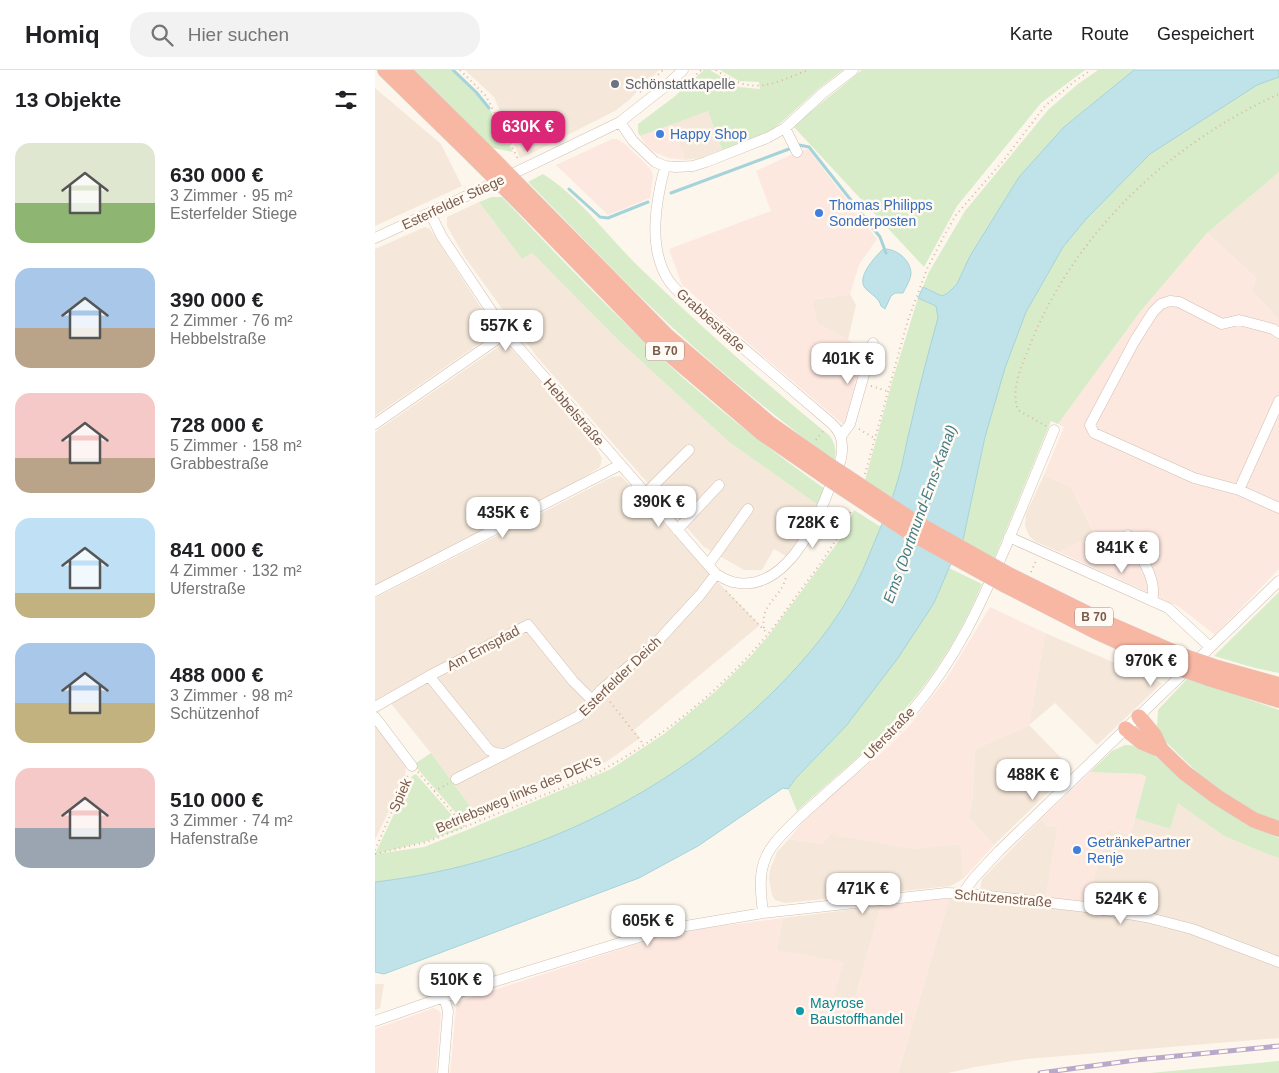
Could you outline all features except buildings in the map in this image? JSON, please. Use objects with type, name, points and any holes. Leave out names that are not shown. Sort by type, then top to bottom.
[{"type":"highway","name":"B 70","points":[[385,70],[478,153]]},
{"type":"highway","name":"B 70","points":[[403,70],[655,342],[762,433],[825,470],[909,532],[1007,580],[1097,632],[1213,673],[1279,700]]},
{"type":"highway","name":"B 70","points":[[1213,673],[1279,685]]},
{"type":"highway","points":[[1139,716],[1155,735],[1161,750]]},
{"type":"highway","points":[[1126,729],[1143,742],[1161,750],[1185,773],[1217,797],[1255,820],[1279,830]]},
{"type":"street","name":"Esterfelder Stiege","points":[[375,238],[620,122],[659,92],[683,70]]},
{"type":"street","points":[[620,122],[633,141],[655,162],[665,166],[693,166],[767,138],[785,128],[823,93],[853,70]]},
{"type":"street","points":[[785,128],[797,152]]},
{"type":"street","name":"Grabbestraße","points":[[665,166],[659,187],[655,234],[660,262],[669,281],[688,301],[837,428],[841,436]]},
{"type":"street","name":"Hebbelstraße","points":[[430,213],[442,237],[506,333],[708,565],[715,576]]},
{"type":"street","points":[[1279,333],[1273,329],[1239,320],[1222,324],[1179,302],[1170,301],[1161,304],[1153,312],[1134,342],[1090,425],[1094,433],[1195,478],[1239,490],[1279,508]]},
{"type":"street","points":[[375,424],[506,333]]},
{"type":"street","points":[[715,576],[744,584],[759,581],[773,575],[785,565],[807,537],[822,508],[841,458],[841,436],[850,424],[873,343]]},
{"type":"street","points":[[1239,490],[1279,401]]},
{"type":"street","name":"Uferstraße","points":[[763,913],[761,876],[766,856],[800,816],[899,726],[941,675],[960,644],[976,615],[1054,430]]},
{"type":"street","points":[[645,494],[689,450]]},
{"type":"street","points":[[375,592],[620,465]]},
{"type":"street","points":[[677,530],[719,484]]},
{"type":"street","points":[[708,565],[748,509]]},
{"type":"street","points":[[1129,535],[1152,580],[1155,592],[1152,601]]},
{"type":"street","points":[[1009,537],[1168,608],[1210,647]]},
{"type":"street","name":"Esterfelder Deich","points":[[456,779],[579,716],[601,690],[656,643],[715,576]]},
{"type":"street","points":[[963,893],[999,851],[1279,581]]},
{"type":"street","name":"Am Emspfad","points":[[375,707],[429,676],[527,625],[577,686],[592,700]]},
{"type":"street","name":"Am Emspfad","points":[[429,676],[489,750],[495,753],[506,754]]},
{"type":"street","name":"Spiek","points":[[375,717],[412,766]]},
{"type":"street","name":"Schützenstraße","points":[[375,1021],[444,996],[662,930],[763,913],[963,893],[1086,906],[1146,917],[1192,929],[1279,962]]},
{"type":"street","points":[[443,1073],[448,1011],[444,996]]},
{"type":"path","points":[[460,70],[486,96],[523,169]]},
{"type":"path","points":[[657,76],[663,70]]},
{"type":"path","points":[[684,86],[701,70]]},
{"type":"path","points":[[716,70],[738,84],[767,86],[808,70]]},
{"type":"path","points":[[864,475],[887,391],[918,292],[940,242],[956,215],[1003,161],[1045,106],[1091,70]]},
{"type":"path","points":[[1054,430],[1019,410],[1015,400],[1015,388],[1039,322],[1056,288],[1082,251],[1110,217],[1167,162],[1233,118],[1279,94]]},
{"type":"path","points":[[880,388],[887,391]]},
{"type":"path","points":[[850,424],[875,438]]},
{"type":"path","points":[[811,446],[827,427]]},
{"type":"path","name":"Betriebsweg links des DEK's","points":[[375,854],[427,842],[466,828],[591,776],[663,732],[707,696],[768,634],[838,537],[854,504]]},
{"type":"path","points":[[1029,578],[1040,552]]},
{"type":"path","points":[[765,630],[763,618],[765,611],[784,585],[785,565]]},
{"type":"path","points":[[715,576],[768,634]]},
{"type":"path","points":[[601,690],[644,745]]},
{"type":"path","name":"Spiek","points":[[375,850],[412,766],[466,828]]},
{"type":"path","points":[[434,791],[456,779]]},
{"type":"shaded area","points":[[465,70],[659,70],[615,111],[520,158],[494,97]]},
{"type":"shaded area","points":[[375,88],[441,144],[462,186],[375,226]]},
{"type":"shaded area","points":[[708,111],[722,150],[700,158],[685,160],[671,124]]},
{"type":"shaded area","points":[[671,124],[685,160],[669,158],[654,152],[640,136]]},
{"type":"shaded area","points":[[612,139],[617,139],[625,144],[647,165],[653,177],[650,198],[608,215],[556,165]]},
{"type":"shaded area","points":[[808,149],[877,239],[859,265],[850,294],[812,300],[817,323],[861,347],[864,352],[844,425],[682,285],[669,249],[771,211],[756,171],[797,152]]},
{"type":"shaded area","points":[[1279,172],[1279,320],[1252,291],[1256,278],[1207,233]]},
{"type":"shaded area","points":[[479,202],[522,259],[532,253],[618,340],[729,442],[818,505],[802,535],[786,556],[774,549],[762,570],[744,570],[704,547],[537,357],[464,256],[447,226],[447,217]]},
{"type":"shaded area","points":[[425,227],[430,229],[494,328],[493,334],[375,416],[375,249]]},
{"type":"shaded area","points":[[1207,233],[1256,278],[1252,291],[1279,320],[1279,569],[1215,635],[1178,606],[1059,552],[1095,534],[1071,487],[1044,475],[1064,427],[1058,424],[1140,312]]},
{"type":"shaded area","points":[[850,294],[856,305],[848,340],[817,323],[812,300]]},
{"type":"shaded area","points":[[501,345],[510,347],[589,437],[602,458],[600,467],[578,481],[375,585],[375,432]]},
{"type":"shaded area","points":[[1044,475],[1071,487],[1095,535],[1059,552],[1034,541],[1028,534],[1025,525],[1026,514]]},
{"type":"shaded area","points":[[621,476],[714,578],[760,625],[634,730],[640,738],[606,762],[478,817],[431,753],[388,700],[375,705],[375,598],[612,477]]},
{"type":"shaded area","points":[[990,607],[1045,633],[1029,725],[975,749],[972,804],[968,817],[994,845],[964,878],[960,844],[914,849],[834,835],[832,832],[822,844],[789,839],[806,818],[888,747],[908,727],[946,679]]},
{"type":"shaded area","points":[[1045,633],[1162,683],[1097,745],[1055,703],[1029,725]]},
{"type":"shaded area","points":[[1029,725],[1072,769],[994,845],[968,817],[972,804],[975,749]]},
{"type":"shaded area","points":[[375,726],[406,766],[405,777],[375,840]]},
{"type":"shaded area","points":[[1090,772],[1141,774],[1146,777],[1130,835],[1108,829],[1086,907],[1045,902],[1058,827],[1048,826],[1041,819]]},
{"type":"shaded area","points":[[1178,802],[1224,836],[1279,858],[1279,1038],[1026,1059],[948,1073],[898,1073],[949,898],[978,900],[982,879],[1041,819],[1048,826],[1058,827],[1046,896],[1086,906],[1108,829],[1130,835],[1135,818],[1170,829]]},
{"type":"shaded area","points":[[832,832],[937,846],[961,844],[964,878],[951,886],[785,903],[775,900],[772,895],[769,879],[770,870],[777,852],[789,839],[822,844]]},
{"type":"shaded area","points":[[949,898],[898,1073],[450,1073],[456,1008],[460,1001],[661,936],[697,929],[783,918],[776,950],[844,962],[833,999],[853,1006],[881,906]]},
{"type":"shaded area","points":[[881,906],[853,1006],[833,999],[776,951],[783,918]]},
{"type":"shaded area","points":[[375,984],[384,984],[380,1008],[375,1010]]},
{"type":"shaded area","points":[[434,1008],[441,1014],[436,1073],[375,1073],[375,1029]]},
{"type":"green space","points":[[412,70],[453,70],[476,92],[489,108],[513,152],[493,148]]},
{"type":"green space","points":[[704,70],[710,70],[738,87],[760,89],[759,82],[739,81],[720,70],[843,70],[770,131],[722,150],[708,111],[640,136],[638,124],[674,97]]},
{"type":"green space","points":[[862,70],[1085,70],[1041,103],[957,206],[924,267],[793,126]]},
{"type":"green space","points":[[1098,70],[1134,70],[1064,127],[1019,177],[970,256],[957,284],[942,296],[923,287],[929,272],[965,211],[1049,109],[1078,84]]},
{"type":"green space","points":[[1279,77],[1279,172],[1207,233],[1140,312],[1058,424],[1051,421],[994,559],[963,540],[985,437],[1005,368],[1026,312],[1063,247],[1086,219],[1150,154],[1257,85]]},
{"type":"green space","points":[[543,174],[570,194],[629,257],[687,313],[830,436],[835,448],[834,461],[732,380],[673,328],[636,292],[528,182]]},
{"type":"green space","points":[[492,197],[502,197],[599,298],[679,374],[740,425],[825,489],[818,505],[729,442],[618,340],[532,253],[522,259],[479,202]]},
{"type":"green space","points":[[918,298],[936,306],[938,318],[892,498],[865,480]]},
{"type":"green space","points":[[854,510],[881,527],[852,592],[808,656],[772,693],[731,730],[686,764],[639,794],[589,820],[537,842],[484,860],[430,873],[375,882],[375,854],[412,776],[416,774],[463,828],[427,841],[376,854],[424,847],[611,769],[664,734],[716,691],[751,656],[769,635],[841,538]]},
{"type":"green space","points":[[949,568],[982,584],[950,647],[924,685],[894,722],[797,811],[788,789],[818,754],[934,603]]},
{"type":"green space","points":[[1279,592],[1279,673],[1214,656]]},
{"type":"green space","points":[[1188,678],[1279,710],[1279,822],[1256,814],[1208,783],[1164,740],[1157,727],[1158,710]]},
{"type":"green space","points":[[1125,745],[1133,745],[1147,751],[1187,784],[1222,808],[1279,838],[1279,858],[1224,836],[1178,803],[1170,829],[1135,818],[1146,777],[1141,774],[1090,772],[1112,751]]},
{"type":"green space","points":[[431,753],[478,817],[464,822],[416,767],[416,763]]},
{"type":"green space","points":[[1279,1061],[1279,1073],[1150,1073]]},
{"type":"water","name":"Ems (Dortmund-Ems-Kanal)","points":[[1134,70],[1279,70],[1279,77],[1257,85],[1150,154],[1086,219],[1063,247],[1026,312],[1005,368],[985,437],[963,540],[934,603],[898,658],[846,726],[796,778],[788,789],[783,788],[698,846],[639,878],[384,974],[375,972],[375,882],[431,873],[485,860],[539,842],[591,819],[641,793],[688,762],[733,728],[775,690],[810,652],[841,610],[858,580],[895,490],[938,318],[936,306],[918,298],[923,287],[942,296],[957,284],[970,256],[1019,177],[1064,127]]},
{"type":"water","points":[[883,249],[888,249],[902,256],[908,264],[911,274],[903,293],[895,293],[891,296],[885,309],[863,284],[867,268]]},
{"type":"waterway","points":[[453,70],[476,92],[489,108]]},
{"type":"waterway","points":[[799,145],[809,147],[880,237],[886,253]]},
{"type":"waterway","points":[[671,193],[789,149]]},
{"type":"waterway","points":[[569,189],[600,217],[608,218],[648,202]]},
{"type":"railway","points":[[1040,1073],[1136,1060],[1279,1046]]},
{"type":"place","name":"Schönstattkapelle","points":[[615,84]]},
{"type":"place","name":"Happy Shop","points":[[660,134]]},
{"type":"place","name":"Thomas Philipps Sonderposten","points":[[819,213]]},
{"type":"place","name":"GetränkePartner Renje","points":[[1077,850]]},
{"type":"place","name":"Mayrose Baustoffhandel","points":[[800,1011]]}]
